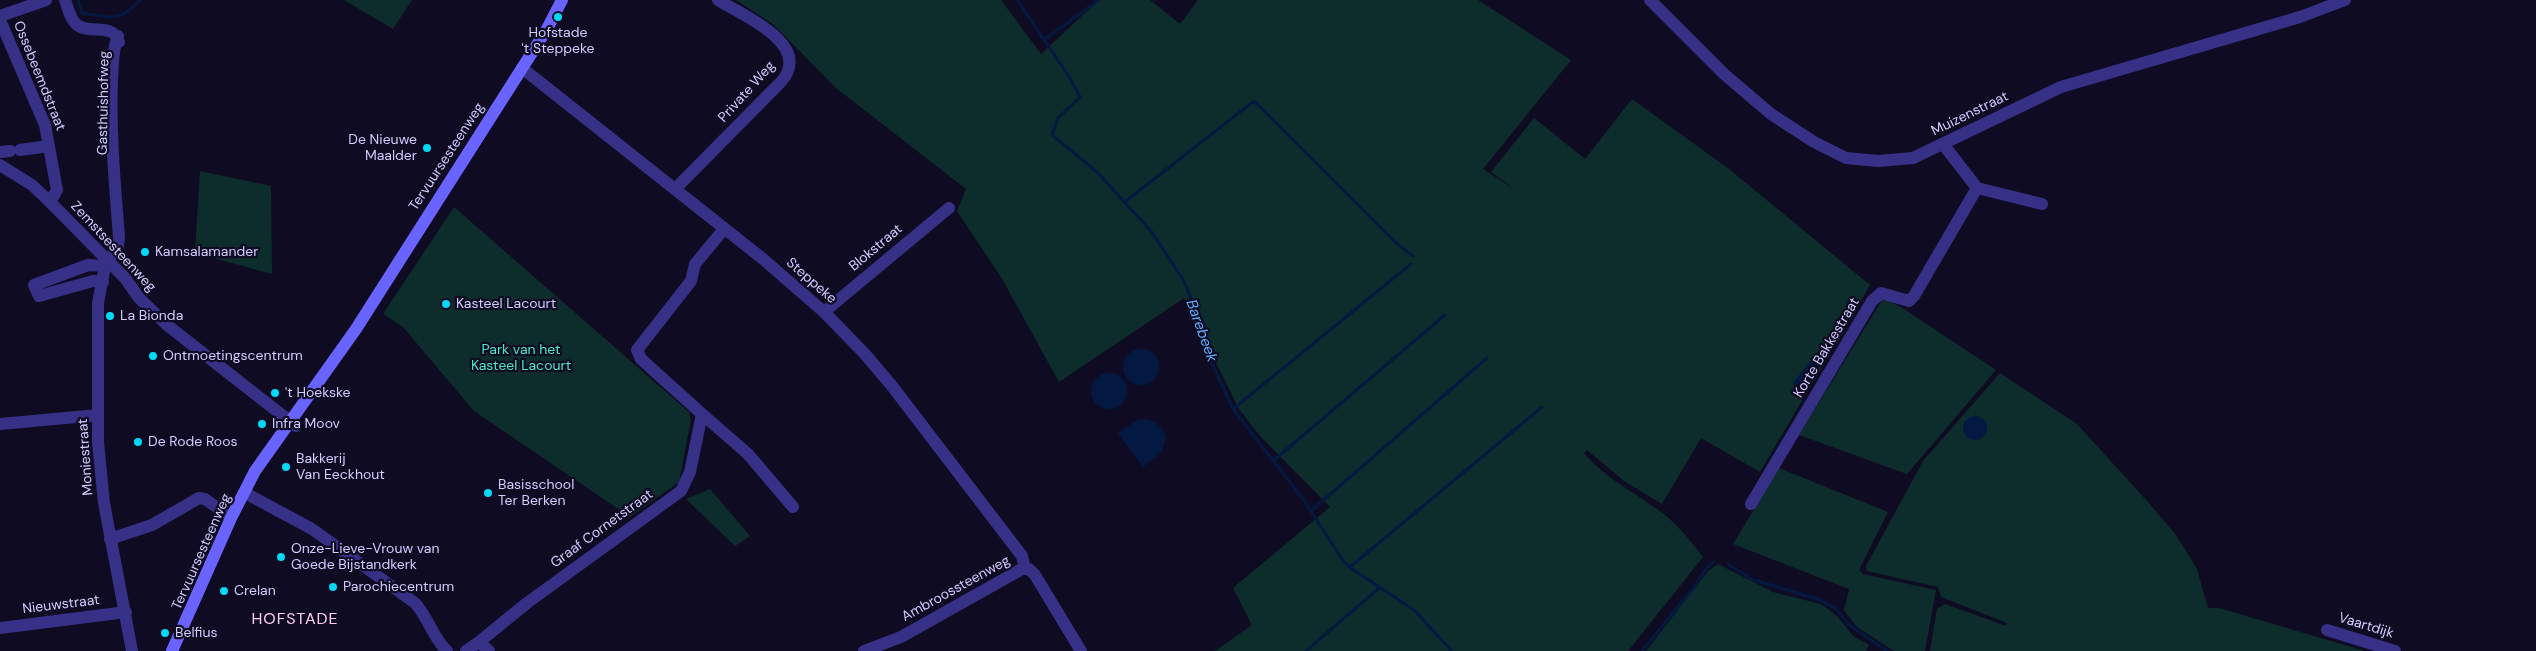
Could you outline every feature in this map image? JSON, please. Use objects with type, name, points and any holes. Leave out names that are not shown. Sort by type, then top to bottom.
[{"type":"main road","name":"Tervuursesteenweg","points":[[172,651],[231,518],[255,471],[293,424],[356,329],[551,23],[562,0]]},
{"type":"street","name":"Ossebeemdstraat","points":[[46,0],[0,18],[45,126],[57,190],[50,202]]},
{"type":"street","name":"Gasthuishofweg","points":[[65,0],[76,24],[81,27],[110,31],[118,36],[116,134],[112,159],[115,171],[119,237],[118,246],[106,263]]},
{"type":"street","name":"Private Weg","points":[[676,189],[772,91],[789,68],[789,55],[778,38],[718,0]]},
{"type":"street","name":"Muizenstraat","points":[[1650,0],[1724,74],[1771,114],[1814,142],[1846,158],[1878,162],[1913,158],[2061,87],[2300,18],[2345,0]]},
{"type":"street","name":"Steppeke","points":[[522,68],[676,189],[824,312],[864,353],[892,386],[1022,556],[1025,568]]},
{"type":"street","points":[[1943,144],[1977,188],[2042,204]]},
{"type":"street","points":[[10,151],[49,146]]},
{"type":"street","name":"Zemstsesteenweg","points":[[0,165],[32,185],[50,202],[106,263],[125,278],[139,298],[167,325],[293,424]]},
{"type":"street","name":"Korte Bakkestraat","points":[[1751,504],[1874,298],[1881,293],[1909,301],[1914,296],[1977,188]]},
{"type":"street","name":"Blokstraat","points":[[824,312],[949,208]]},
{"type":"street","points":[[724,229],[695,264],[691,281],[637,350],[641,359],[748,454],[793,507]]},
{"type":"street","points":[[103,282],[93,281],[39,296],[34,284],[88,265],[106,263]]},
{"type":"street","name":"Moniestraat","points":[[106,263],[98,303],[98,415],[104,503],[132,651]]},
{"type":"street","name":"Graaf Cornetstraat","points":[[479,642],[527,603],[681,491],[690,472],[702,414]]},
{"type":"street","points":[[0,424],[98,415]]},
{"type":"street","points":[[245,493],[312,529],[414,603],[423,612],[439,642],[447,651]]},
{"type":"street","points":[[110,539],[152,525],[199,498],[205,499],[231,518]]},
{"type":"street","name":"Ambroossteenweg","points":[[870,650],[901,637],[1010,574],[1025,568],[1032,572],[1042,585],[1081,651]]},
{"type":"street","name":"Nieuwstraat","points":[[0,628],[126,612]]},
{"type":"street","name":"Vaartdijk","points":[[2327,630],[2395,651]]},
{"type":"street","points":[[466,651],[479,642],[489,651]]},
{"type":"green space","points":[[344,0],[412,0],[393,29]]},
{"type":"green space","points":[[736,0],[1001,0],[1041,54],[1099,0],[1150,0],[1180,24],[1198,0],[1478,0],[1571,60],[1483,169],[1517,191],[1491,172],[1534,118],[1585,159],[1632,99],[1729,169],[1870,285],[1760,472],[1701,438],[1662,504],[1624,481],[1587,450],[1584,453],[1609,477],[1670,519],[1703,557],[1628,651],[1215,651],[1252,625],[1233,588],[1330,507],[1260,436],[1239,409],[1184,298],[1059,382],[1001,277],[957,211],[966,189],[836,88],[774,25]]},
{"type":"green space","points":[[200,171],[271,186],[272,274],[195,253]]},
{"type":"green space","name":"Park van het Kasteel Lacourt","points":[[454,207],[689,412],[691,420],[679,482],[630,517],[474,411],[403,327],[383,314]]},
{"type":"green space","points":[[1882,300],[1901,307],[1996,370],[1907,474],[1799,435]]},
{"type":"green space","points":[[2000,373],[2077,424],[2148,502],[2176,535],[2197,569],[2208,608],[2219,608],[2365,651],[1930,651],[1937,609],[1945,604],[2006,626],[2007,623],[1941,597],[1938,587],[1867,571],[1866,566],[1923,461]]},
{"type":"green space","points":[[1779,468],[1888,512],[1859,570],[1863,574],[1936,590],[1925,651],[1894,651],[1857,627],[1844,610],[1849,589],[1733,544]]},
{"type":"green space","points":[[710,489],[750,536],[735,546],[686,499]]},
{"type":"green space","points":[[1718,564],[1773,592],[1821,604],[1837,616],[1853,636],[1869,645],[1866,651],[1646,651],[1708,571]]},
{"type":"water","points":[[1141,349],[1154,354],[1159,367],[1154,380],[1141,385],[1128,380],[1123,367],[1128,354]]},
{"type":"water","points":[[1816,353],[1824,359],[1806,392],[1800,391],[1793,383]]},
{"type":"water","points":[[1109,373],[1122,378],[1127,391],[1122,404],[1109,409],[1096,404],[1091,391],[1096,378]]},
{"type":"water","points":[[1975,416],[1980,417],[1986,423],[1986,433],[1980,439],[1975,440],[1970,439],[1964,433],[1963,428],[1964,423],[1970,417]]},
{"type":"water","points":[[1139,419],[1156,423],[1162,429],[1166,438],[1161,453],[1143,467],[1118,433]]},
{"type":"waterway","points":[[78,0],[82,13],[107,17],[120,16],[126,13],[140,0]]},
{"type":"waterway","name":"Barebeek","points":[[1017,0],[1070,78],[1080,97],[1058,118],[1052,135],[1097,172],[1151,231],[1184,281],[1201,325],[1210,359],[1233,409],[1303,499],[1344,562],[1414,610],[1452,651]]},
{"type":"waterway","points":[[1045,39],[1099,0]]},
{"type":"waterway","points":[[1126,201],[1254,101],[1395,242],[1413,256]]},
{"type":"waterway","points":[[1233,409],[1411,264]]},
{"type":"waterway","points":[[1274,460],[1445,315]]},
{"type":"waterway","points":[[1311,511],[1487,358]]},
{"type":"waterway","points":[[1350,567],[1542,407]]},
{"type":"waterway","points":[[1642,651],[1695,586],[1707,567],[1714,562]]},
{"type":"waterway","points":[[1728,564],[1751,579],[1820,600],[1835,608],[1849,625],[1887,651]]},
{"type":"waterway","points":[[1306,651],[1379,588]]},
{"type":"place","name":"Hofstade 't Steppeke","points":[[558,17]]},
{"type":"place","name":"De Nieuwe Maalder","points":[[427,148]]},
{"type":"place","name":"Kamsalamander","points":[[145,252]]},
{"type":"place","name":"Kasteel Lacourt","points":[[446,304]]},
{"type":"place","name":"La Bionda","points":[[110,316]]},
{"type":"place","name":"Ontmoetingscentrum","points":[[153,356]]},
{"type":"place","name":"'t Hoekske","points":[[275,393]]},
{"type":"place","name":"Infra Moov","points":[[262,424]]},
{"type":"place","name":"De Rode Roos","points":[[138,442]]},
{"type":"place","name":"Bakkerij Van Eeckhout","points":[[286,467]]},
{"type":"place","name":"Basisschool Ter Berken","points":[[488,493]]},
{"type":"place","name":"Onze-Lieve-Vrouw van Goede Bijstandkerk","points":[[281,557]]},
{"type":"place","name":"Parochiecentrum","points":[[333,587]]},
{"type":"place","name":"Crelan","points":[[224,591]]},
{"type":"place","name":"Belfius","points":[[165,633]]},
{"type":"district","name":"HOFSTADE","points":[[295,620]]}]
